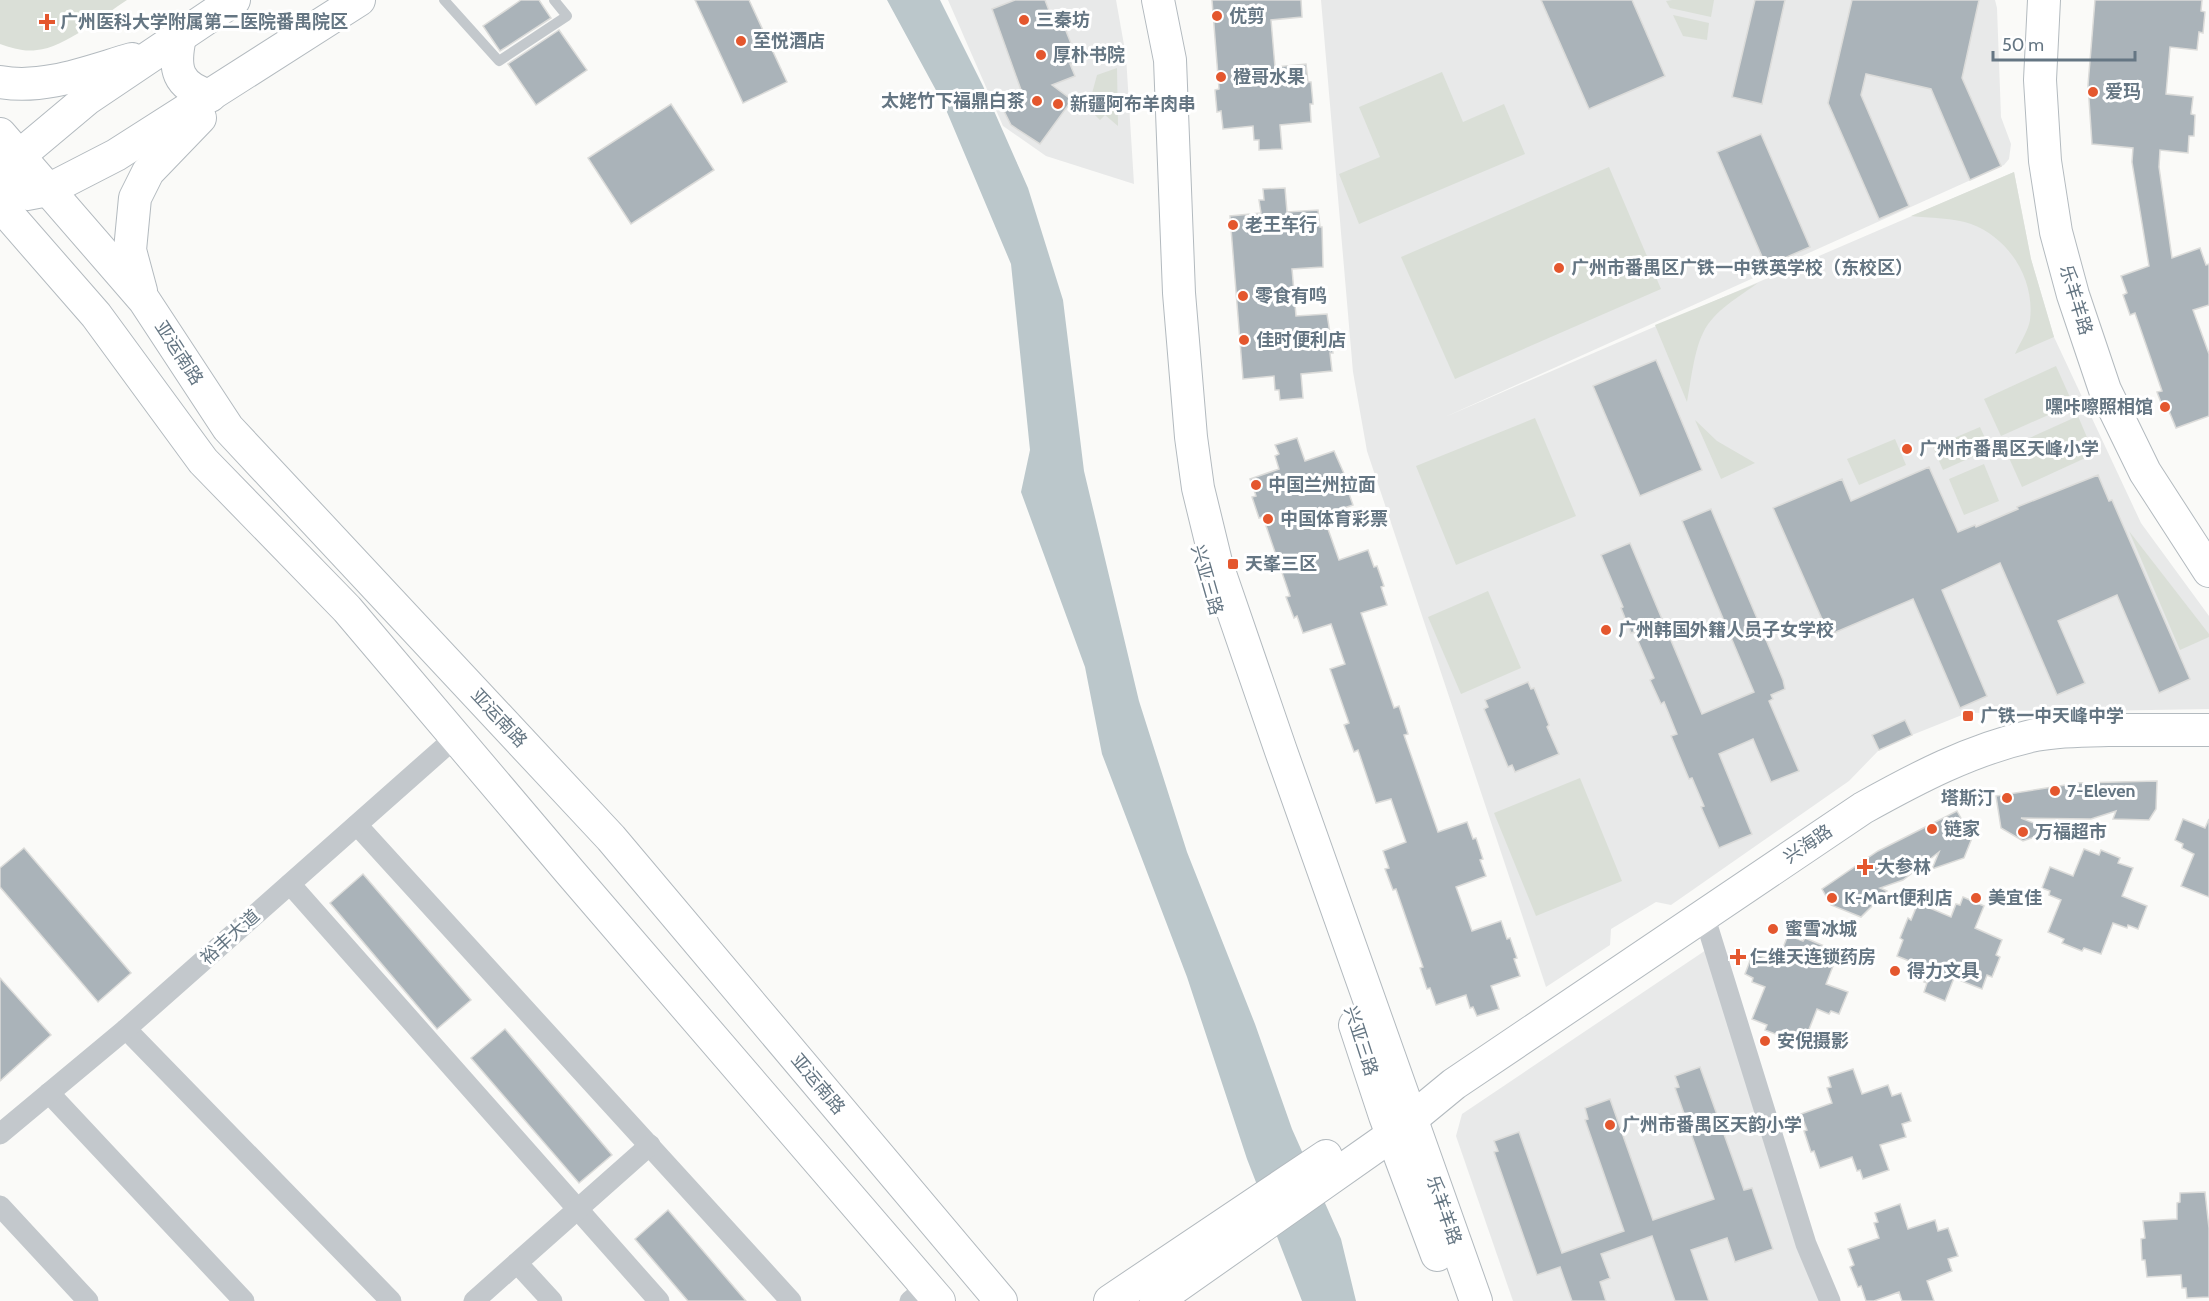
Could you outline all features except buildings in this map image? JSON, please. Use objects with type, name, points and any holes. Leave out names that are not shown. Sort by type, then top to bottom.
[{"type":"street","points":[[0,193],[9,145],[87,99],[234,0]]},
{"type":"street","points":[[0,200],[48,190],[116,155],[359,0]]},
{"type":"street","name":"兴亚三路","points":[[1139,0],[1153,97],[1177,436],[1191,520],[1215,611],[1305,868],[1399,1118]]},
{"type":"street","name":"兴亚三路","points":[[1158,0],[1170,60],[1179,293],[1191,437],[1198,488],[1216,562],[1399,1118]]},
{"type":"street","name":"乐羊羊路","points":[[2044,0],[2040,80],[2044,161],[2056,232],[2073,295],[2104,390],[2140,462],[2209,571]]},
{"type":"street","points":[[0,82],[42,83],[168,45]]},
{"type":"street","points":[[168,45],[176,54],[179,75],[183,82],[196,92],[210,96]]},
{"type":"street","points":[[144,300],[130,250],[135,198],[147,172],[251,69]]},
{"type":"street","name":"亚运南路","points":[[9,145],[144,300],[228,428],[611,838],[1001,1301]]},
{"type":"street","points":[[0,205],[96,315],[203,461],[347,609],[457,736],[926,1296]]},
{"type":"street","points":[[131,363],[167,335]]},
{"type":"street","name":"兴海路","points":[[1242,1227],[1399,1118],[1454,1084],[1863,808],[1929,772],[1994,746],[2032,735],[2067,731],[2209,730]]},
{"type":"street","name":"裕丰大道","points":[[0,1134],[126,1029],[457,736]]},
{"type":"street","points":[[357,825],[791,1301]]},
{"type":"street","points":[[290,884],[659,1301]]},
{"type":"street","points":[[1704,915],[1806,1244],[1830,1301]]},
{"type":"street","points":[[126,1029],[391,1301]]},
{"type":"street","points":[[49,1093],[244,1301]]},
{"type":"street","name":"乐羊羊路","points":[[1399,1118],[1453,1301]]},
{"type":"street","name":"乐羊羊路","points":[[1399,1118],[1476,1301]]},
{"type":"street","points":[[474,1301],[650,1145]]},
{"type":"street","points":[[0,1206],[88,1301]]},
{"type":"street","points":[[1110,1301],[1242,1227]]},
{"type":"street","points":[[1155,1301],[1242,1227]]},
{"type":"street","points":[[517,1263],[552,1301]]},
{"type":"lane","points":[[444,0],[499,61],[567,16],[554,0]]},
{"type":"shaded area","name":"广州医科大学附属第二医院番禺院区","points":[[0,0],[127,0],[71,37],[48,48],[32,50],[0,44]]},
{"type":"shaded area","points":[[887,0],[940,0],[983,86],[1028,188],[1063,300],[1084,471],[1139,701],[1187,852],[1255,1024],[1292,1129],[1341,1239],[1356,1301],[1302,1301],[1247,1159],[1187,977],[1102,754],[1085,667],[1021,492],[1030,450],[1011,264],[944,105]]},
{"type":"shaded area","points":[[948,0],[1116,0],[1126,56],[1134,184],[1046,156],[1003,126]]},
{"type":"shaded area","points":[[1321,0],[1995,0],[2001,117],[2011,144],[2009,159],[2004,165],[1445,417],[2014,172],[2031,259],[2054,337],[2141,523],[2209,616],[2209,709],[1967,713],[1912,735],[1879,750],[1849,781],[1671,905],[1656,902],[1611,929],[1610,945],[1546,987],[1367,451],[1353,372]]},
{"type":"shaded area","points":[[1714,0],[1711,17],[1670,8],[1666,1]]},
{"type":"shaded area","points":[[1673,15],[1709,23],[1707,40],[1683,36]]},
{"type":"shaded area","points":[[1117,68],[1118,126],[1105,115],[1100,120],[1088,108],[1097,75]]},
{"type":"shaded area","points":[[1442,72],[1463,122],[1504,104],[1525,154],[1359,224],[1339,174],[1380,157],[1359,107]]},
{"type":"shaded area","points":[[1609,167],[1661,289],[1455,379],[1401,257]]},
{"type":"shaded area","points":[[2014,172],[2031,259],[2054,337],[2015,354],[2029,324],[2030,305],[2024,275],[2008,250],[1985,230],[1971,224],[1949,219],[1911,216]]},
{"type":"shaded area","points":[[1758,283],[1714,317],[1703,333],[1697,348],[1687,402],[1655,325]]},
{"type":"shaded area","points":[[2056,366],[2073,404],[2001,436],[1984,399]]},
{"type":"shaded area","points":[[2078,416],[2094,454],[2022,487],[2005,449]]},
{"type":"shaded area","points":[[1535,418],[1576,516],[1456,565],[1416,466]]},
{"type":"shaded area","points":[[1695,420],[1717,441],[1755,463],[1721,479]]},
{"type":"shaded area","points":[[1980,427],[1990,449],[1943,470],[1933,447]]},
{"type":"shaded area","points":[[1895,439],[1906,465],[1859,485],[1847,459]]},
{"type":"shaded area","points":[[1984,464],[1999,501],[1964,515],[1949,479]]},
{"type":"shaded area","points":[[2129,531],[2209,634],[2209,637],[2180,650]]},
{"type":"shaded area","points":[[1488,591],[1521,668],[1461,694],[1428,617]]},
{"type":"shaded area","points":[[1580,778],[1622,881],[1536,916],[1494,813]]},
{"type":"shaded area","name":"广州市番禺区天韵小学","points":[[1706,950],[1819,1301],[1513,1301],[1456,1136],[1462,1114]]},
{"type":"place","name":"优剪","points":[[1217,16]]},
{"type":"place","name":"三秦坊","points":[[1024,20]]},
{"type":"place","name":"广州医科大学附属第二医院番禺院区","points":[[47,22]]},
{"type":"place","name":"至悦酒店","points":[[741,41]]},
{"type":"place","name":"厚朴书院","points":[[1041,55]]},
{"type":"place","name":"橙哥水果","points":[[1221,77]]},
{"type":"place","name":"爱玛","points":[[2093,92]]},
{"type":"place","name":"太姥竹下福鼎白茶","points":[[1037,101]]},
{"type":"place","name":"新疆阿布羊肉串","points":[[1058,104]]},
{"type":"place","name":"老王车行","points":[[1233,225]]},
{"type":"place","name":"广州市番禺区广铁一中铁英学校（东校区）","points":[[1559,268]]},
{"type":"place","name":"零食有鸣","points":[[1243,296]]},
{"type":"place","name":"佳时便利店","points":[[1244,340]]},
{"type":"place","name":"嘿咔嚓照相馆","points":[[2165,407]]},
{"type":"place","name":"广州市番禺区天峰小学","points":[[1907,449]]},
{"type":"place","name":"中国兰州拉面","points":[[1256,485]]},
{"type":"place","name":"中国体育彩票","points":[[1268,519]]},
{"type":"place","name":"天峯三区","points":[[1233,564]]},
{"type":"place","name":"广州韩国外籍人员子女学校","points":[[1606,630]]},
{"type":"place","name":"广铁一中天峰中学","points":[[1968,716]]},
{"type":"place","name":"7-Eleven","points":[[2055,791]]},
{"type":"place","name":"塔斯汀","points":[[2007,798]]},
{"type":"place","name":"链家","points":[[1932,829]]},
{"type":"place","name":"万福超市","points":[[2023,832]]},
{"type":"place","name":"大参林","points":[[1865,867]]},
{"type":"place","name":"K-Mart便利店","points":[[1832,898]]},
{"type":"place","name":"美宜佳","points":[[1976,898]]},
{"type":"place","name":"蜜雪冰城","points":[[1773,929]]},
{"type":"place","name":"仁维天连锁药房","points":[[1738,957]]},
{"type":"place","name":"得力文具","points":[[1895,971]]},
{"type":"place","name":"安倪摄影","points":[[1765,1041]]},
{"type":"place","name":"广州市番禺区天韵小学","points":[[1610,1125]]}]
